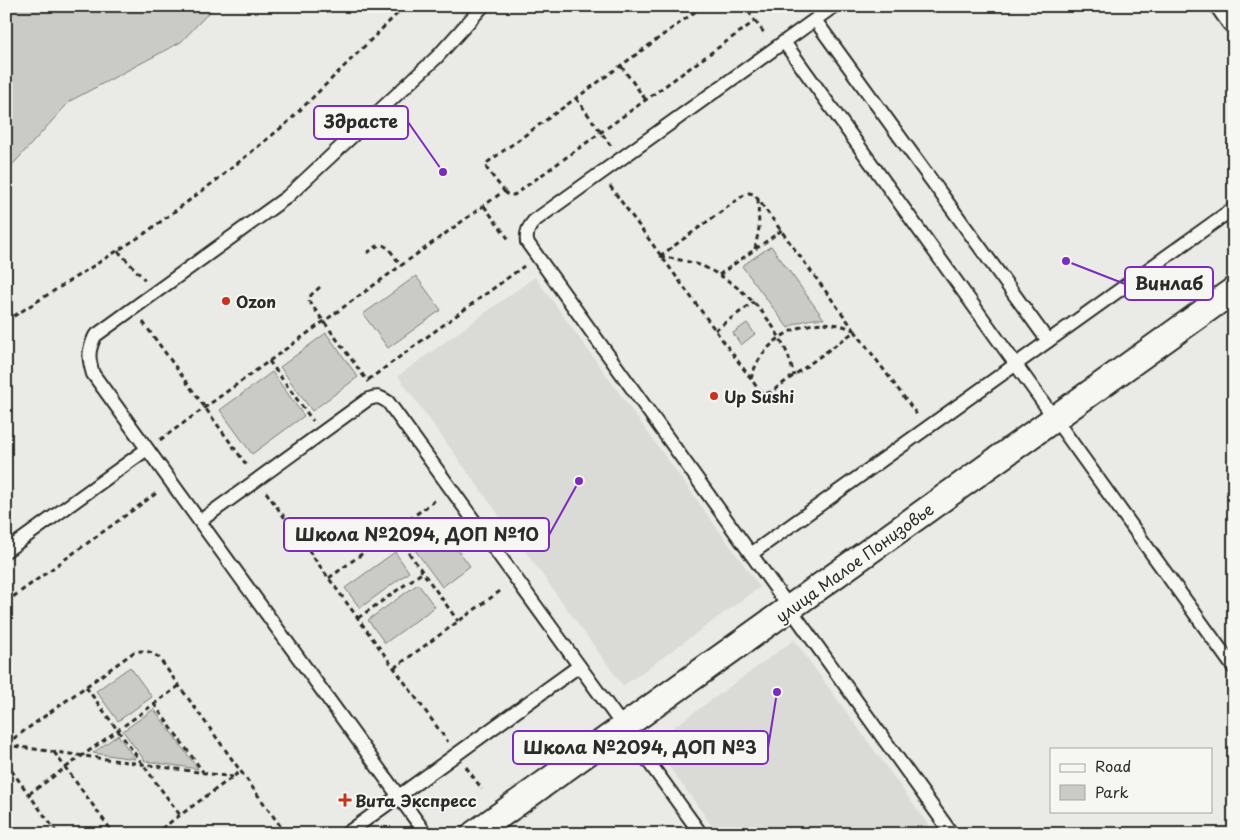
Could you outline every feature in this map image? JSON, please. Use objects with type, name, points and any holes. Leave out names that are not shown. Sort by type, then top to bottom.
[{"type":"street","points":[[1224,6],[1234,20]]},
{"type":"street","name":"улица Малое Понизовье","points":[[474,834],[1234,290]]},
{"type":"lane","points":[[426,834],[93,374],[88,358],[90,346],[95,336],[287,197],[437,57],[483,6]]},
{"type":"lane","points":[[834,6],[534,221],[526,234],[527,242],[952,834]]},
{"type":"lane","points":[[815,20],[1048,341]]},
{"type":"lane","points":[[784,42],[1234,668]]},
{"type":"lane","points":[[751,554],[1232,212]]},
{"type":"lane","points":[[200,521],[367,400],[380,397],[388,402],[701,834]]},
{"type":"lane","points":[[6,551],[147,449]]},
{"type":"lane","points":[[346,834],[579,666]]},
{"type":"path","points":[[6,321],[144,234],[218,179],[287,123],[405,6]]},
{"type":"path","points":[[703,6],[697,8],[486,164],[504,192],[514,194],[755,21],[745,6]]},
{"type":"path","points":[[621,66],[646,100]]},
{"type":"path","points":[[576,98],[620,159]]},
{"type":"path","points":[[147,449],[504,192]]},
{"type":"path","points":[[660,256],[744,195],[754,194],[911,407]]},
{"type":"path","points":[[755,249],[759,228],[758,197]]},
{"type":"path","points":[[620,201],[762,393],[767,394],[771,392],[855,331]]},
{"type":"path","points":[[484,206],[510,242]]},
{"type":"path","points":[[719,275],[782,230]]},
{"type":"path","points":[[367,253],[379,245],[385,246],[401,266]]},
{"type":"path","points":[[118,251],[155,292]]},
{"type":"path","points":[[368,381],[537,256]]},
{"type":"path","points":[[660,256],[700,266],[719,275],[729,280],[754,302],[773,326],[788,354],[794,376]]},
{"type":"path","points":[[320,287],[311,295],[309,301],[380,397]]},
{"type":"path","points":[[715,330],[754,302]]},
{"type":"path","points":[[133,308],[482,789]]},
{"type":"path","points":[[751,380],[762,355],[779,338],[792,330],[811,324],[831,323],[855,331]]},
{"type":"path","points":[[269,361],[322,433]]},
{"type":"path","points":[[6,602],[172,482]]},
{"type":"path","points":[[329,578],[451,490]]},
{"type":"path","points":[[393,531],[458,621]]},
{"type":"path","points":[[358,618],[422,572]]},
{"type":"path","points":[[394,668],[516,580]]},
{"type":"path","points":[[6,745],[134,652],[144,650],[152,652],[159,658],[286,834]]},
{"type":"path","points":[[86,686],[180,815]]},
{"type":"path","points":[[29,794],[179,686]]},
{"type":"path","points":[[154,704],[204,772]]},
{"type":"path","points":[[6,745],[233,776]]},
{"type":"path","points":[[54,752],[114,834]]},
{"type":"path","points":[[6,762],[58,834]]},
{"type":"path","points":[[154,834],[241,771]]},
{"type":"shaded area","points":[[535,277],[760,587],[623,686],[398,376]]},
{"type":"shaded area","points":[[794,640],[935,834],[718,834],[652,743]]},
{"type":"green space","points":[[6,6],[215,6],[181,42],[70,101],[6,172]]},
{"type":"green space","points":[[771,246],[824,319],[797,323],[788,328],[742,266]]},
{"type":"green space","points":[[416,276],[441,310],[388,348],[363,314]]},
{"type":"green space","points":[[747,323],[755,334],[741,345],[733,333]]},
{"type":"green space","points":[[326,333],[358,377],[312,411],[280,367]]},
{"type":"green space","points":[[272,372],[304,416],[252,454],[220,410]]},
{"type":"green space","points":[[438,523],[470,566],[442,587],[410,543]]},
{"type":"green space","points":[[395,552],[409,572],[360,608],[345,588]]},
{"type":"green space","points":[[418,584],[435,607],[385,643],[368,620]]},
{"type":"green space","points":[[130,667],[152,697],[118,721],[96,691]]},
{"type":"green space","points":[[154,709],[198,769],[145,761],[123,731]]},
{"type":"green space","points":[[118,735],[135,759],[93,753]]},
{"type":"place","name":"Здрасте","points":[[443,172]]},
{"type":"place","name":"Винлаб","points":[[1066,261]]},
{"type":"place","name":"Ozon","points":[[226,301]]},
{"type":"place","name":"Up Sushi","points":[[714,396]]},
{"type":"place","name":"Школа №2094, ДОП №10","points":[[579,481]]},
{"type":"place","name":"Школа №2094, ДОП №3","points":[[777,692]]},
{"type":"place","name":"Вита Экспресс","points":[[345,800]]}]
